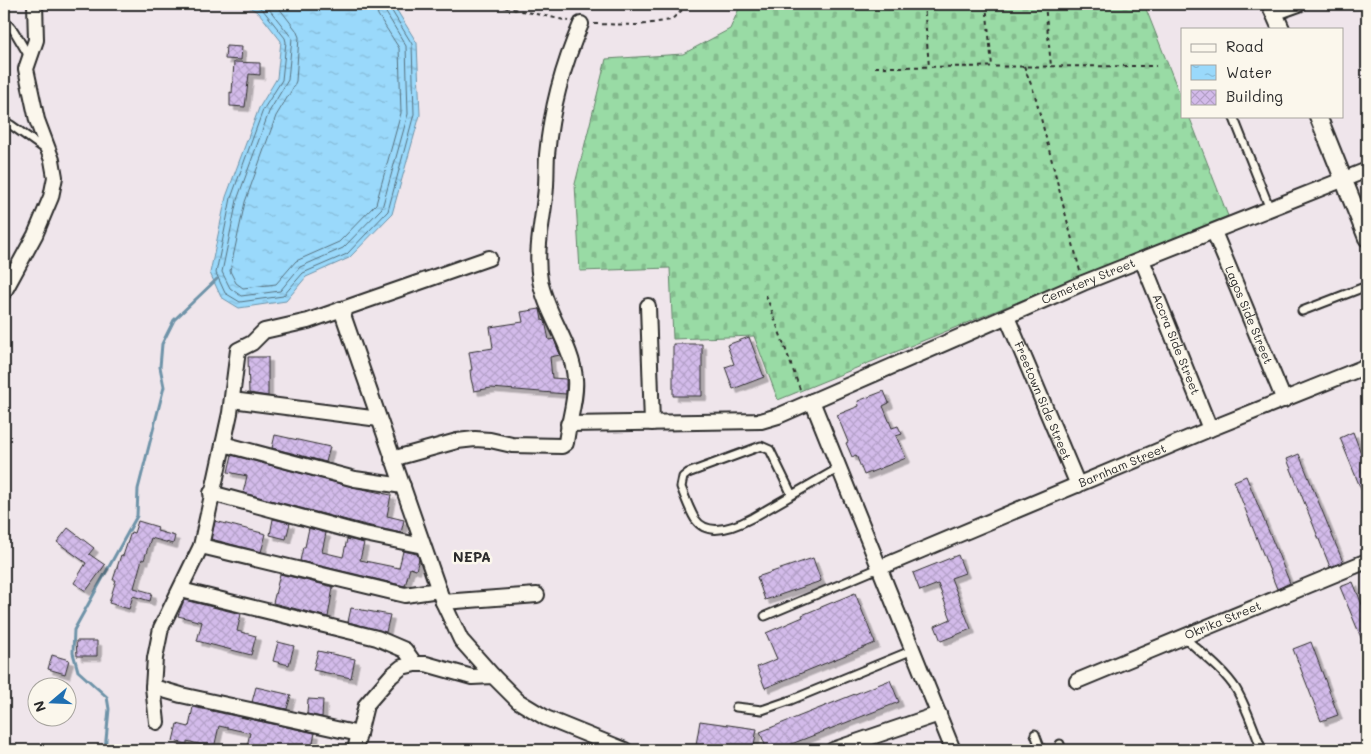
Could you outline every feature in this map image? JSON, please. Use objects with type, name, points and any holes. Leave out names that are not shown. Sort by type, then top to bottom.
[{"type":"street","points":[[4,292],[35,235],[51,197],[55,177],[52,160],[37,120],[26,69],[36,40],[35,4]]},
{"type":"street","points":[[1281,28],[1272,8],[1299,4]]},
{"type":"street","points":[[392,459],[457,441],[475,439],[512,445],[562,446],[566,443],[576,380],[568,354],[546,305],[540,280],[538,249],[546,196],[547,155],[552,123],[567,58],[581,24]]},
{"type":"street","points":[[1319,118],[1367,238]]},
{"type":"street","name":"Cemetery Street","points":[[568,424],[761,421],[778,416],[1083,283],[1367,170]]},
{"type":"street","name":"Lagos Side Street","points":[[1214,232],[1284,400]]},
{"type":"street","points":[[157,722],[153,687],[155,658],[161,628],[201,546],[232,400],[238,350],[252,343],[264,331],[308,321],[489,258]]},
{"type":"street","name":"Accra Side Street","points":[[1142,260],[1210,429]]},
{"type":"street","points":[[648,306],[652,423]]},
{"type":"street","points":[[341,309],[441,596],[461,640],[518,701],[546,718],[625,750]]},
{"type":"street","name":"Freetown Side Street","points":[[1007,316],[1078,485]]},
{"type":"street","name":"Barnham Street","points":[[879,568],[1210,429],[1367,366]]},
{"type":"street","points":[[232,400],[379,419]]},
{"type":"street","points":[[809,402],[839,468],[953,750]]},
{"type":"street","points":[[223,444],[355,479],[403,486]]},
{"type":"street","points":[[212,493],[350,530],[423,546]]},
{"type":"street","points":[[201,546],[405,595],[537,594]]},
{"type":"street","name":"Okrika Street","points":[[1077,681],[1367,561]]},
{"type":"street","points":[[180,590],[377,638],[405,650],[415,664]]},
{"type":"street","points":[[355,750],[366,706],[378,690],[402,667],[426,664],[472,677],[494,676]]},
{"type":"street","points":[[153,687],[181,695],[359,734]]},
{"type":"street","points":[[833,750],[939,714]]},
{"type":"lane","points":[[4,20],[14,30],[30,59]]},
{"type":"lane","points":[[1234,118],[1270,208]]},
{"type":"lane","points":[[4,121],[12,124],[49,152]]},
{"type":"lane","points":[[1302,311],[1367,286]]},
{"type":"lane","points":[[792,495],[770,450],[761,446],[688,473],[681,481],[681,487],[695,519],[706,528],[712,530],[726,528],[746,521],[792,495],[839,468]]},
{"type":"lane","points":[[765,616],[879,568]]},
{"type":"lane","points":[[1184,637],[1220,671],[1235,689],[1244,704],[1262,750]]},
{"type":"lane","points":[[736,707],[762,710],[913,650]]},
{"type":"lane","points":[[1035,734],[1041,750]]},
{"type":"path","points":[[924,4],[929,66]]},
{"type":"path","points":[[986,4],[992,66]]},
{"type":"path","points":[[1045,4],[1051,66]]},
{"type":"path","points":[[1024,66],[1035,95],[1083,283]]},
{"type":"path","points":[[875,67],[1156,66]]},
{"type":"path","points":[[766,295],[809,402]]},
{"type":"green space","points":[[741,4],[1144,4],[1181,97],[1181,118],[1190,118],[1228,216],[778,400],[754,336],[673,339],[670,268],[580,271],[575,184],[606,59],[683,54],[730,29]]},
{"type":"water","points":[[244,4],[393,4],[417,43],[420,115],[392,214],[349,258],[306,277],[286,301],[239,308],[221,297],[210,273],[226,197],[259,108],[277,78],[281,41],[259,13]]},
{"type":"building","points":[[226,46],[242,47],[241,60],[225,59]]},
{"type":"building","points":[[234,62],[260,63],[260,75],[249,74],[245,107],[230,106]]},
{"type":"building","points":[[540,309],[549,340],[554,339],[560,355],[550,357],[552,378],[566,379],[566,394],[491,388],[474,391],[469,352],[493,348],[490,327],[523,322],[521,312]]},
{"type":"building","points":[[749,337],[764,377],[733,389],[725,367],[734,364],[727,345]]},
{"type":"building","points":[[673,344],[702,344],[702,396],[673,396]]},
{"type":"building","points":[[248,357],[268,357],[268,396],[249,393]]},
{"type":"building","points":[[884,391],[889,403],[883,406],[892,428],[898,426],[902,434],[896,436],[906,458],[864,475],[856,455],[852,457],[837,415],[859,406],[858,401]]},
{"type":"building","points":[[1353,432],[1367,469],[1367,504],[1340,438]]},
{"type":"building","points":[[275,435],[330,447],[326,462],[272,448]]},
{"type":"building","points":[[1299,454],[1343,562],[1330,567],[1287,459]]},
{"type":"building","points":[[232,455],[353,487],[391,495],[387,516],[404,520],[401,533],[243,493],[247,476],[228,472]]},
{"type":"building","points":[[1246,476],[1290,583],[1277,589],[1234,481]]},
{"type":"building","points":[[273,519],[290,523],[286,539],[270,535]]},
{"type":"building","points":[[138,521],[158,527],[157,531],[175,536],[173,544],[151,538],[144,560],[142,559],[134,588],[152,593],[150,601],[133,596],[129,609],[109,603],[116,580],[113,580],[121,555],[123,556],[131,532],[134,533]]},
{"type":"building","points":[[215,521],[266,534],[261,552],[211,539]]},
{"type":"building","points":[[68,528],[94,548],[89,554],[105,565],[86,591],[74,583],[86,563],[57,542]]},
{"type":"building","points":[[309,528],[326,533],[322,552],[343,557],[347,539],[364,543],[360,560],[399,568],[403,551],[417,554],[419,559],[416,570],[410,568],[405,586],[300,561]]},
{"type":"building","points":[[958,555],[965,573],[951,578],[971,629],[941,641],[935,626],[951,619],[938,584],[920,591],[913,573]]},
{"type":"building","points":[[813,558],[821,581],[765,600],[757,577]]},
{"type":"building","points":[[280,574],[333,587],[328,617],[273,603]]},
{"type":"building","points":[[1353,582],[1367,617],[1367,652],[1340,587]]},
{"type":"building","points":[[855,593],[875,643],[765,688],[757,667],[777,659],[766,633],[803,617],[802,615]]},
{"type":"building","points":[[184,600],[241,614],[237,631],[256,636],[251,655],[197,641],[202,622],[178,616]]},
{"type":"building","points":[[351,608],[390,615],[386,632],[348,622]]},
{"type":"building","points":[[76,641],[97,641],[97,656],[77,656]]},
{"type":"building","points":[[278,642],[294,646],[289,665],[273,661]]},
{"type":"building","points":[[1311,642],[1338,715],[1321,721],[1293,649]]},
{"type":"building","points":[[318,651],[355,659],[351,678],[313,670]]},
{"type":"building","points":[[52,655],[69,660],[65,674],[48,669]]},
{"type":"building","points":[[890,680],[899,702],[776,750],[767,750],[760,732]]},
{"type":"building","points":[[256,687],[291,695],[287,709],[252,702]]},
{"type":"building","points":[[308,699],[323,700],[322,717],[307,714]]},
{"type":"building","points":[[193,707],[315,733],[312,747],[310,750],[246,750],[250,733],[219,726],[214,748],[187,741],[187,744],[173,741],[177,724],[189,727]]},
{"type":"building","points":[[700,721],[757,729],[753,750],[728,750],[696,745]]},
{"type":"waterway","points":[[105,750],[109,709],[107,697],[78,671],[73,653],[74,630],[137,516],[138,489],[164,387],[160,367],[162,344],[174,320],[217,279]]},
{"type":"district","name":"NEPA","points":[[472,557]]}]
